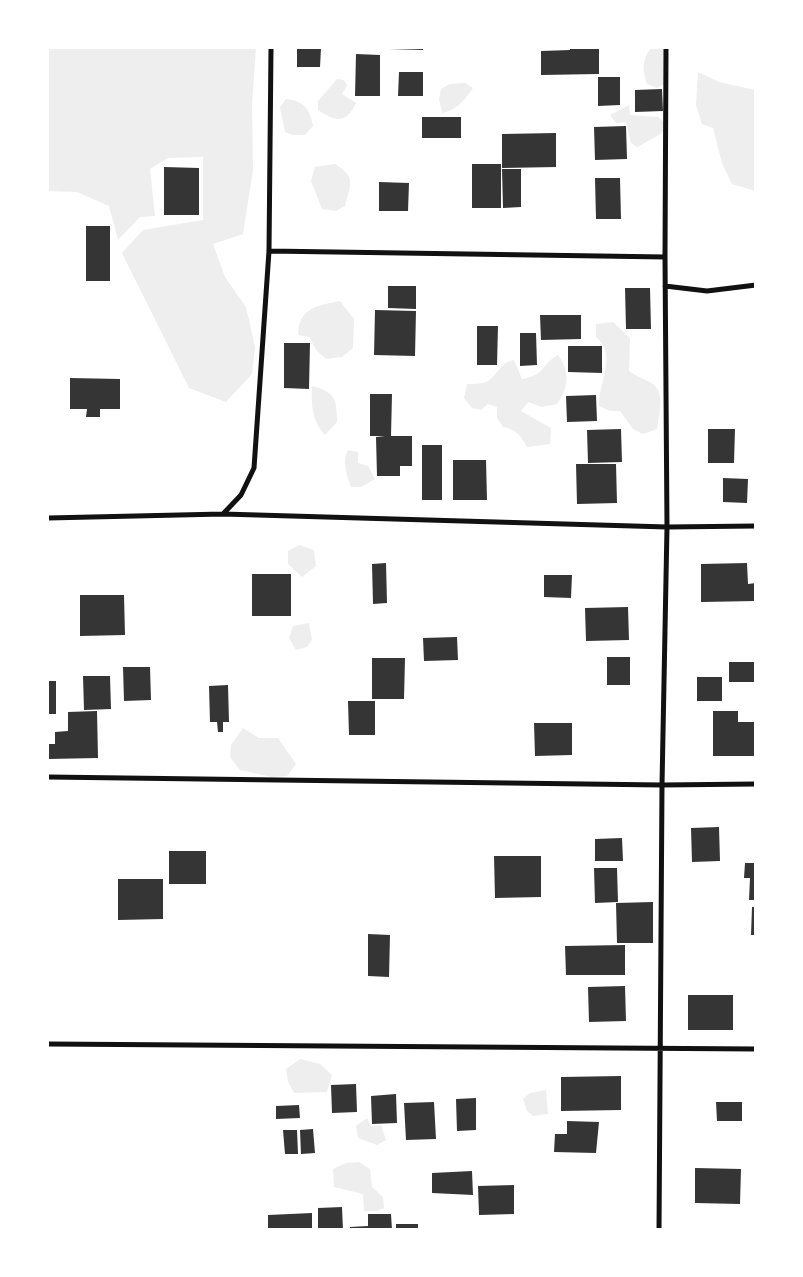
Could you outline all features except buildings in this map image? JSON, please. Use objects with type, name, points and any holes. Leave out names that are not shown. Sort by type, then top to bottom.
[{"type":"street","points":[[222,514],[241,495],[254,468],[269,251],[271,48]]},
{"type":"street","points":[[659,1230],[662,785],[667,527],[664,257],[666,48]]},
{"type":"street","points":[[269,251],[664,257]]},
{"type":"street","points":[[665,286],[707,291],[756,285]]},
{"type":"street","points":[[48,518],[222,514],[667,527],[756,526]]},
{"type":"street","points":[[48,777],[662,785],[756,784]]},
{"type":"street","points":[[48,1044],[756,1049]]},
{"type":"shaded area","points":[[48,48],[256,48],[252,103],[253,170],[243,234],[213,244],[225,277],[246,307],[255,347],[252,374],[226,402],[189,388],[122,253],[143,230],[203,220],[203,157],[168,158],[150,169],[155,216],[140,217],[118,240],[109,206],[77,192],[48,191]]},
{"type":"shaded area","points":[[651,48],[665,48],[664,84],[657,88],[647,84],[644,74],[644,61]]},
{"type":"shaded area","points":[[698,72],[719,82],[755,90],[755,191],[732,184],[722,163],[713,128],[702,124],[696,105]]},
{"type":"shaded area","points":[[337,79],[344,80],[347,85],[342,94],[356,103],[348,115],[340,119],[330,117],[318,110],[318,101]]},
{"type":"shaded area","points":[[465,83],[473,88],[460,104],[442,113],[439,99],[441,89],[450,84]]},
{"type":"shaded area","points":[[286,99],[302,104],[308,111],[313,126],[305,135],[293,135],[285,132],[280,107]]},
{"type":"shaded area","points":[[629,105],[630,115],[658,117],[667,124],[661,134],[637,147],[631,143],[626,122],[616,123],[610,115]]},
{"type":"shaded area","points":[[335,164],[347,173],[350,182],[345,206],[336,211],[322,209],[311,181],[315,167]]},
{"type":"shaded area","points":[[340,301],[354,319],[353,348],[342,357],[326,359],[317,351],[309,337],[298,335],[299,326],[306,313],[311,309]]},
{"type":"shaded area","points":[[613,322],[630,338],[629,371],[654,385],[659,394],[660,406],[657,429],[643,434],[633,429],[620,411],[610,411],[599,406],[606,352],[596,337],[596,324]]},
{"type":"shaded area","points":[[558,355],[565,367],[566,373],[566,386],[561,398],[557,404],[542,407],[528,402],[521,411],[551,428],[550,444],[527,447],[518,434],[511,429],[503,427],[497,418],[497,407],[488,404],[481,410],[472,408],[464,398],[467,384],[488,381],[509,361],[514,360],[522,379],[535,375]]},
{"type":"shaded area","points":[[312,386],[326,391],[335,402],[337,422],[325,435],[317,424],[313,412]]},
{"type":"shaded area","points":[[348,450],[358,452],[358,463],[368,466],[375,479],[361,487],[351,487],[345,463]]},
{"type":"shaded area","points":[[299,545],[314,550],[316,566],[302,577],[288,564],[288,551]]},
{"type":"shaded area","points":[[309,623],[312,640],[307,647],[296,650],[289,638],[293,626]]},
{"type":"shaded area","points":[[243,728],[259,738],[278,738],[296,764],[287,776],[272,777],[240,770],[230,757],[231,745]]},
{"type":"shaded area","points":[[300,1059],[320,1064],[332,1075],[327,1092],[294,1093],[288,1082],[286,1069]]},
{"type":"shaded area","points":[[546,1090],[548,1114],[533,1116],[527,1111],[523,1099],[530,1093]]},
{"type":"shaded area","points":[[367,1118],[371,1126],[381,1125],[386,1140],[377,1145],[358,1138],[356,1126]]},
{"type":"shaded area","points":[[359,1162],[370,1169],[372,1187],[383,1197],[384,1208],[376,1211],[364,1211],[363,1194],[334,1187],[333,1169],[346,1163]]}]
